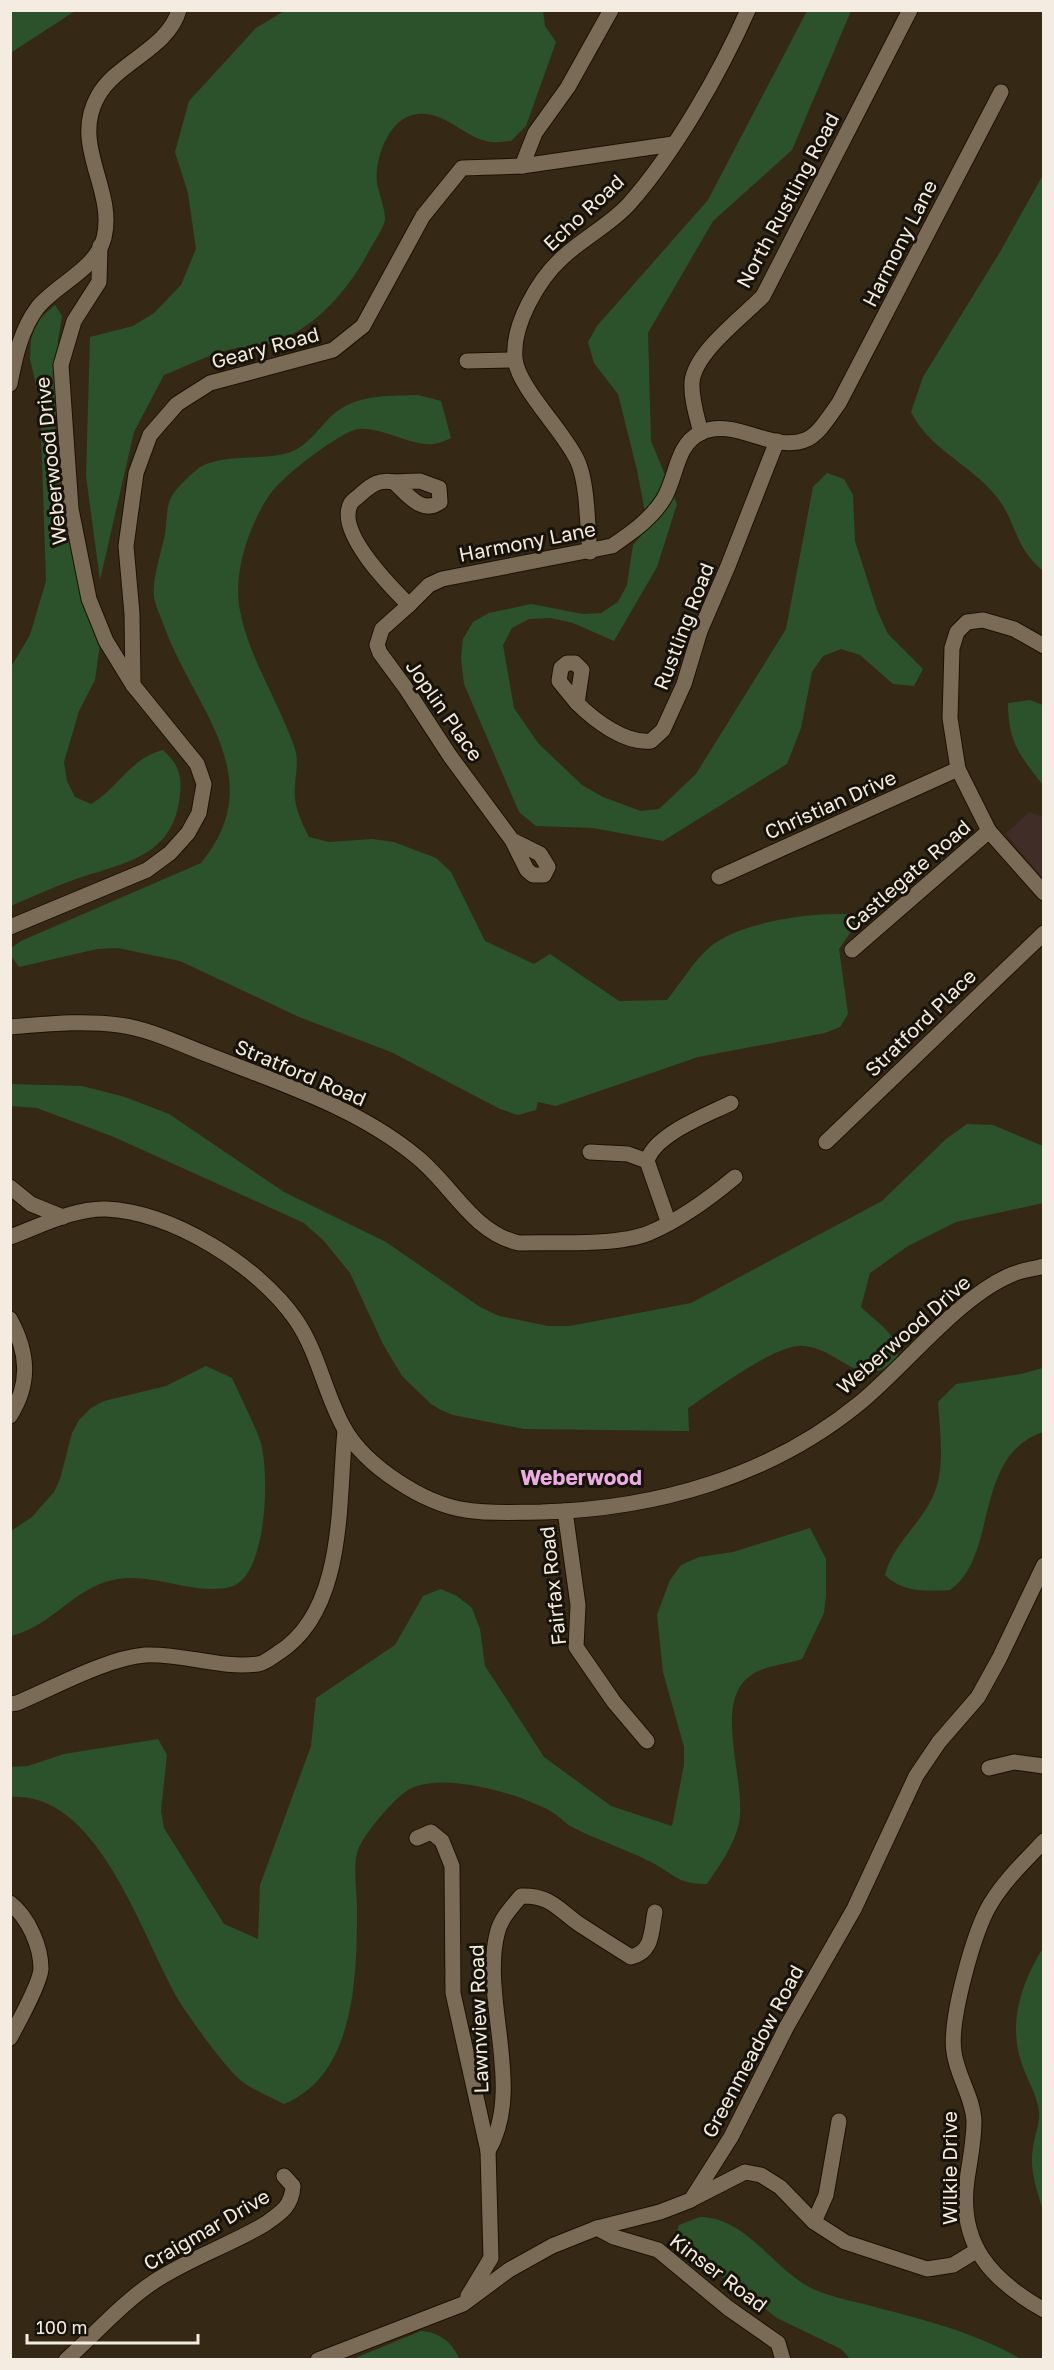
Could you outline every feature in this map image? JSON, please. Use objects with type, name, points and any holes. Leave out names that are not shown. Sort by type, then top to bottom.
[{"type":"street","name":"Weberwood Drive","points":[[10,927],[147,870],[188,833],[199,813],[204,784],[197,764],[134,685],[106,641],[89,599],[71,498],[62,365],[74,321],[99,282],[100,246],[106,220],[88,146],[89,117],[102,90],[171,27],[179,10]]},
{"type":"street","points":[[522,166],[535,133],[568,87],[610,10]]},
{"type":"street","name":"Echo Road","points":[[514,360],[516,336],[521,320],[536,292],[560,259],[628,204],[673,144],[729,54],[748,10]]},
{"type":"street","name":"North Rustling Road","points":[[701,433],[693,397],[694,372],[724,333],[763,296],[910,10]]},
{"type":"street","name":"Harmony Lane","points":[[409,605],[429,585],[442,579],[612,546],[650,516],[664,498],[680,453],[688,441],[701,433],[728,429],[777,441],[805,440],[815,433],[839,403],[1000,92]]},
{"type":"street","name":"Geary Road","points":[[134,685],[132,614],[126,546],[136,473],[150,435],[177,404],[210,383],[333,350],[363,326],[423,216],[462,168],[522,166],[673,144]]},
{"type":"street","points":[[10,384],[19,345],[35,312],[84,267],[100,246]]},
{"type":"street","points":[[467,361],[514,360],[524,381],[580,464],[590,552]]},
{"type":"street","name":"Rustling Road","points":[[577,703],[589,715],[635,740],[651,741],[663,730],[684,684],[700,631],[777,441]]},
{"type":"street","points":[[394,482],[378,481],[364,491],[351,503],[349,518],[352,530],[371,563],[409,605]]},
{"type":"street","name":"Joplin Place","points":[[409,605],[382,629],[377,645],[380,653],[450,756],[512,840]]},
{"type":"street","points":[[1044,646],[1014,629],[983,620],[967,622],[957,632],[952,648],[950,718],[958,769],[989,831],[1044,893]]},
{"type":"street","name":"Christian Drive","points":[[719,877],[958,769]]},
{"type":"street","name":"Castlegate Road","points":[[852,950],[989,831]]},
{"type":"street","name":"Stratford Place","points":[[826,1142],[1044,933]]},
{"type":"street","name":"Stratford Road","points":[[10,1027],[73,1022],[121,1025],[178,1043],[336,1105],[375,1127],[418,1157],[485,1228],[502,1239],[519,1243],[625,1239],[649,1233],[715,1194],[735,1177]]},
{"type":"street","points":[[668,1221],[647,1161],[650,1151],[663,1139],[731,1103]]},
{"type":"street","points":[[590,1152],[628,1154],[647,1161]]},
{"type":"street","points":[[10,1187],[31,1204],[63,1217]]},
{"type":"street","name":"Weberwood Drive","points":[[10,1237],[63,1217],[104,1209],[147,1215],[182,1229],[228,1256],[270,1290],[295,1318],[309,1342],[345,1431],[375,1464],[412,1491],[464,1510],[565,1511],[627,1505],[701,1489],[768,1461],[860,1404],[980,1292],[1014,1273],[1044,1266]]},
{"type":"street","points":[[10,1319],[22,1341],[25,1373],[21,1398],[10,1416]]},
{"type":"street","points":[[10,1704],[122,1659],[146,1655],[221,1665],[262,1664],[292,1645],[308,1624],[330,1580],[336,1547],[345,1431]]},
{"type":"street","name":"Fairfax Road","points":[[565,1511],[578,1605],[576,1647],[614,1702],[647,1741]]},
{"type":"street","name":"Greenmeadow Road","points":[[691,2200],[731,2138],[787,2026],[854,1909],[916,1776],[939,1742],[978,1697],[1044,1565]]},
{"type":"street","points":[[990,1768],[1014,1762],[1044,1766]]},
{"type":"street","name":"Lawnview Road","points":[[417,1838],[431,1832],[442,1841],[452,1866],[453,1993],[488,2151],[491,2258],[463,2304]]},
{"type":"street","name":"Wilkie Drive","points":[[1044,1840],[1006,1882],[981,1919],[953,2023],[954,2054],[973,2110],[974,2143],[966,2181],[967,2220],[976,2252],[992,2273],[1023,2298],[1044,2310]]},
{"type":"street","name":"Lawnview Road","points":[[488,2151],[498,2135],[503,2094],[494,1959],[497,1933],[507,1912],[522,1896],[534,1896],[556,1904],[576,1922],[631,1957],[641,1954],[649,1947],[655,1912]]},
{"type":"street","points":[[10,1903],[22,1913],[35,1941],[41,1970],[10,2038]]},
{"type":"street","points":[[814,2222],[826,2195],[839,2121]]},
{"type":"street","points":[[318,2360],[463,2304],[509,2270],[552,2246],[597,2228],[660,2212],[691,2200],[745,2172],[761,2175],[780,2187],[814,2222],[845,2242],[927,2269],[953,2265],[976,2252]]},
{"type":"street","name":"Craigmar Drive","points":[[66,2360],[153,2282],[177,2267],[263,2225],[284,2211],[292,2198],[293,2186],[284,2176]]},
{"type":"street","name":"Kinser Road","points":[[597,2228],[614,2237],[658,2250],[728,2308],[778,2343],[783,2360]]},
{"type":"shaded area","points":[[1029,812],[1043,817],[1043,879],[1006,834]]},
{"type":"green space","points":[[11,10],[75,11],[12,52],[11,58]]},
{"type":"green space","points":[[284,11],[543,11],[545,26],[556,42],[526,126],[511,141],[483,140],[437,116],[427,114],[407,117],[391,131],[381,151],[377,173],[377,183],[385,215],[381,231],[349,282],[324,311],[310,323],[277,342],[259,347],[239,347],[227,350],[164,375],[134,432],[100,580],[86,476],[90,337],[133,326],[154,313],[181,285],[196,249],[188,193],[175,152],[189,101],[256,28]]},
{"type":"green space","points":[[807,11],[851,11],[792,150],[713,221],[648,333],[651,441],[677,504],[657,567],[614,641],[573,623],[551,618],[529,619],[512,628],[503,645],[514,708],[538,743],[582,785],[603,797],[641,811],[659,809],[696,774],[786,629],[813,487],[827,473],[844,479],[853,495],[855,541],[877,610],[888,634],[923,669],[914,686],[893,684],[860,655],[841,649],[823,656],[812,672],[801,728],[787,764],[663,841],[593,828],[536,826],[519,812],[464,684],[461,659],[463,639],[473,622],[489,613],[531,604],[583,614],[601,613],[618,602],[627,585],[633,545],[648,528],[637,470],[618,394],[594,363],[588,342],[597,326],[708,200]]},
{"type":"green space","points":[[1043,175],[1043,571],[1020,543],[1008,515],[995,495],[974,474],[939,447],[919,425],[911,412],[923,377],[1000,252]]},
{"type":"green space","points":[[55,305],[62,316],[58,341],[55,443],[89,612],[100,644],[95,680],[79,711],[64,762],[67,781],[75,797],[91,804],[133,766],[163,750],[178,770],[180,794],[170,829],[149,851],[11,906],[11,667],[30,635],[46,581],[40,401],[30,359],[31,339],[37,321]]},
{"type":"green space","points":[[418,395],[441,401],[451,438],[436,444],[425,444],[363,429],[354,430],[334,440],[297,467],[271,493],[256,518],[241,562],[238,591],[243,624],[256,660],[295,749],[297,761],[295,799],[309,837],[329,842],[372,839],[394,842],[436,858],[451,872],[485,941],[534,964],[550,954],[619,1001],[667,1000],[693,965],[711,946],[742,930],[806,916],[846,914],[862,916],[839,949],[848,1014],[840,1027],[825,1033],[698,1057],[556,1106],[538,1102],[536,1110],[518,1115],[500,1109],[391,1052],[299,1017],[180,961],[118,948],[97,949],[19,967],[11,956],[11,948],[21,941],[201,863],[221,831],[229,801],[228,772],[220,743],[177,656],[154,596],[154,582],[165,534],[168,506],[173,494],[192,474],[208,463],[219,460],[266,457],[288,453],[296,449],[310,439],[332,415],[357,401],[377,397]]},
{"type":"green space","points":[[1030,700],[1043,705],[1043,785],[1022,757],[1010,728],[1008,703]]},
{"type":"green space","points":[[10,1084],[82,1086],[125,1097],[169,1114],[284,1192],[386,1242],[480,1307],[499,1316],[548,1326],[570,1326],[691,1303],[882,1201],[946,1139],[967,1124],[993,1125],[1043,1146],[1043,1203],[956,1222],[908,1246],[870,1273],[861,1307],[886,1330],[898,1350],[898,1358],[885,1368],[873,1372],[862,1371],[817,1349],[804,1346],[792,1347],[762,1360],[688,1408],[689,1431],[524,1429],[453,1415],[431,1404],[402,1376],[383,1344],[350,1273],[324,1241],[304,1223],[114,1137],[37,1108],[11,1106]]},
{"type":"green space","points":[[206,1366],[232,1378],[257,1432],[263,1455],[265,1497],[263,1521],[259,1544],[252,1564],[243,1579],[230,1587],[216,1589],[142,1579],[113,1580],[86,1591],[39,1624],[11,1636],[11,1531],[32,1517],[54,1492],[60,1479],[72,1433],[79,1420],[91,1408],[104,1401],[166,1386]]},
{"type":"green space","points":[[1043,1368],[1043,1432],[1021,1444],[1005,1462],[995,1484],[975,1554],[965,1574],[950,1590],[916,1590],[892,1581],[885,1575],[888,1565],[935,1492],[941,1454],[938,1402],[956,1384],[1021,1374]]},
{"type":"green space","points":[[810,1528],[826,1559],[824,1613],[802,1659],[756,1672],[739,1688],[733,1705],[732,1724],[739,1787],[739,1823],[730,1847],[707,1884],[681,1880],[649,1861],[570,1826],[555,1814],[521,1798],[460,1783],[423,1784],[408,1790],[394,1801],[378,1819],[357,1853],[355,1866],[356,1962],[348,2020],[339,2047],[326,2070],[308,2090],[284,2104],[243,2082],[201,2034],[166,1977],[116,1875],[94,1844],[70,1818],[43,1802],[11,1797],[11,1767],[28,1766],[64,1754],[158,1739],[167,1755],[161,1811],[164,1828],[224,1924],[258,1939],[260,1885],[311,1746],[316,1698],[395,1645],[423,1596],[441,1589],[457,1596],[472,1608],[480,1629],[485,1666],[544,1757],[611,1806],[672,1826],[684,1765],[684,1747],[663,1672],[657,1615],[670,1580],[681,1565],[699,1557],[733,1552]]},
{"type":"green space","points":[[1043,1948],[1043,2211],[1032,2164],[1039,2112],[1021,2061],[1016,2031],[1023,1988]]},
{"type":"green space","points":[[700,2217],[732,2226],[746,2235],[798,2280],[813,2289],[950,2328],[1021,2359],[850,2359],[841,2349],[777,2318],[682,2245],[675,2235],[679,2225]]},
{"type":"green space","points":[[421,2331],[445,2339],[459,2359],[353,2359]]},
{"type":"district","name":"Weberwood","points":[[581,1477]]}]
